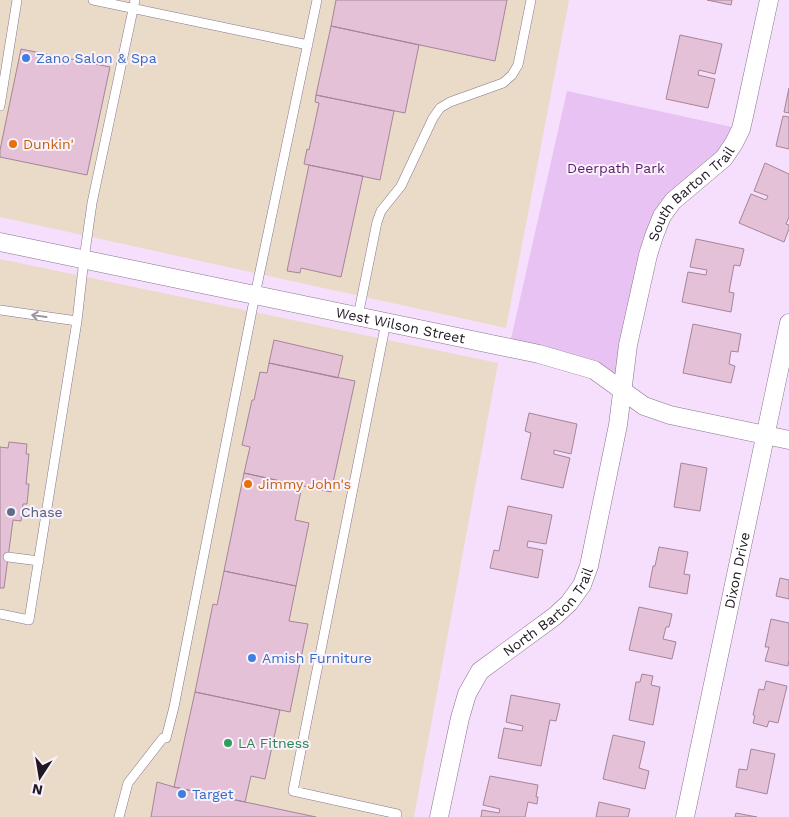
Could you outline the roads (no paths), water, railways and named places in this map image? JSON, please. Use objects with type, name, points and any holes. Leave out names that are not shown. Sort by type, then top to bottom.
[{"type":"street","name":"South Barton Trail","points":[[622,390],[628,345],[654,236],[662,216],[673,202],[724,158],[741,129],[769,0]]},
{"type":"street","name":"West Wilson Street","points":[[0,242],[567,361],[594,370],[644,406],[670,415],[789,440]]},
{"type":"street","name":"Dixon Drive","points":[[685,817],[789,323]]},
{"type":"street","name":"North Barton Trail","points":[[439,817],[460,718],[467,694],[480,671],[555,616],[569,603],[582,585],[589,566],[618,425],[622,390]]},
{"type":"lane","points":[[0,106],[17,0]]},
{"type":"lane","points":[[93,0],[134,4],[308,45]]},
{"type":"lane","points":[[119,817],[128,783],[164,738],[166,738],[174,707],[255,295],[317,0]]},
{"type":"lane","points":[[358,316],[377,222],[381,211],[401,186],[433,118],[440,108],[450,102],[503,83],[512,75],[518,65],[531,0]]},
{"type":"lane","points":[[0,614],[29,620],[77,321],[92,203],[134,4]]},
{"type":"lane","points":[[0,310],[77,321]]},
{"type":"lane","points":[[386,322],[293,791],[396,814],[396,817]]},
{"type":"lane","points":[[8,557],[39,561]]},
{"type":"place","name":"Zano Salon & Spa","points":[[26,58]]},
{"type":"place","name":"Dunkin'","points":[[13,144]]},
{"type":"place","name":"Jimmy John's","points":[[248,484]]},
{"type":"place","name":"Chase","points":[[11,512]]},
{"type":"place","name":"Amish Furniture","points":[[252,658]]},
{"type":"place","name":"LA Fitness","points":[[228,743]]},
{"type":"place","name":"Target","points":[[182,794]]},
{"type":"park label","name":"Deerpath Park","points":[[616,168]]}]
